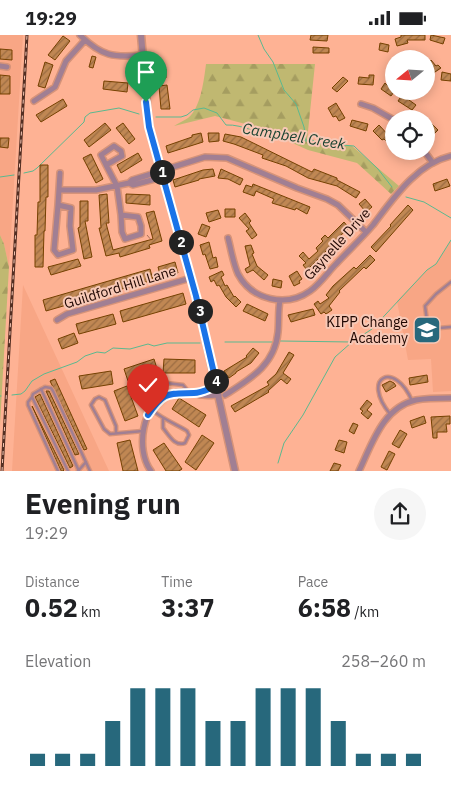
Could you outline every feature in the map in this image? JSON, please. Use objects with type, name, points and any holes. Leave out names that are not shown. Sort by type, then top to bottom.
[{"type":"street","points":[[80,35],[91,46],[105,54],[116,56],[142,55]]},
{"type":"street","points":[[140,35],[147,116],[191,278],[217,386],[222,395],[236,471]]},
{"type":"street","points":[[34,101],[55,87],[66,61],[85,40]]},
{"type":"street","points":[[0,66],[7,67]]},
{"type":"street","points":[[361,104],[385,115]]},
{"type":"street","name":"Gaynelle Drive","points":[[280,300],[296,298],[310,290],[366,231],[390,201],[433,163],[451,156]]},
{"type":"street","points":[[170,167],[205,157],[227,158],[328,199],[338,205],[366,231]]},
{"type":"street","points":[[106,165],[117,186],[120,215],[122,232],[125,239],[141,234],[141,225],[138,217],[120,215]]},
{"type":"street","points":[[58,205],[70,208],[73,250],[58,255],[54,250],[60,173]]},
{"type":"street","points":[[60,190],[96,190],[162,174]]},
{"type":"street","points":[[197,393],[202,395],[222,395],[256,375],[270,358],[276,342],[280,300],[260,295],[247,286],[238,273],[228,238]]},
{"type":"street","name":"Guildford Hill Lane","points":[[57,320],[67,314],[191,278]]},
{"type":"street","points":[[151,471],[146,463],[144,454],[143,431],[152,409],[159,400],[168,395],[180,392],[197,393],[217,386]]},
{"type":"street","points":[[359,471],[380,428],[397,408],[412,401],[451,398]]},
{"type":"lane","points":[[451,282],[425,306],[427,321],[431,327],[451,327]]},
{"type":"lane","points":[[390,414],[379,398],[377,388],[380,381],[384,378],[391,377],[397,380],[406,388],[412,401]]},
{"type":"lane","points":[[163,419],[163,428],[177,443],[181,445],[185,443],[189,435],[187,431],[163,419],[144,402],[141,395],[142,390],[166,383],[183,385],[188,393]]},
{"type":"lane","points":[[58,471],[28,405],[33,394],[45,387],[50,388],[90,471]]},
{"type":"lane","points":[[41,389],[79,471],[86,463]]},
{"type":"lane","points":[[32,397],[68,471]]},
{"type":"lane","points":[[116,433],[116,426],[104,399],[99,397],[95,399],[91,405],[104,429],[110,434],[143,431]]},
{"type":"path","points":[[147,235],[152,241]]},
{"type":"shaded area","points":[[0,35],[23,35],[9,267],[0,235]]},
{"type":"shaded area","name":"KIPP Change Academy","points":[[451,240],[451,391],[433,392],[431,359],[408,360],[397,301],[427,270],[436,264]]},
{"type":"shaded area","points":[[23,285],[109,471],[12,471]]},
{"type":"green space","points":[[206,64],[315,64],[307,141],[352,146],[399,186],[391,194],[357,163],[308,150],[257,127],[215,116],[174,126],[188,118],[196,107],[201,93]]},
{"type":"green space","points":[[0,235],[9,267],[0,425]]},
{"type":"building","points":[[311,35],[328,35],[327,41],[310,40]]},
{"type":"building","points":[[401,35],[425,35],[425,40],[407,40],[408,43],[397,46],[395,39],[401,37]]},
{"type":"building","points":[[431,35],[445,38],[443,44],[430,40]]},
{"type":"building","points":[[63,36],[70,41],[55,60],[48,55]]},
{"type":"building","points":[[380,43],[389,45],[388,50],[379,50]]},
{"type":"building","points":[[313,47],[329,48],[329,53],[313,53]]},
{"type":"building","points":[[0,49],[12,50],[12,60],[0,59]]},
{"type":"building","points":[[92,56],[96,57],[93,68],[89,67]]},
{"type":"building","points":[[45,62],[53,65],[45,88],[38,86]]},
{"type":"building","points":[[435,65],[441,68],[435,72]]},
{"type":"building","points":[[158,69],[166,69],[166,78],[158,78]]},
{"type":"building","points":[[442,72],[451,74],[451,81],[441,80]]},
{"type":"building","points":[[0,75],[10,76],[10,94],[0,94]]},
{"type":"building","points":[[369,75],[374,75],[373,85],[358,84],[359,77],[369,78]]},
{"type":"building","points":[[343,77],[348,81],[337,92],[332,88]]},
{"type":"building","points":[[104,81],[128,83],[127,92],[103,89]]},
{"type":"building","points":[[385,83],[385,92],[381,89]]},
{"type":"building","points":[[167,85],[170,109],[161,109],[159,86]]},
{"type":"building","points":[[63,99],[67,106],[41,122],[36,115]]},
{"type":"building","points":[[409,100],[416,105],[412,110],[398,101]]},
{"type":"building","points":[[336,103],[345,118],[339,121],[336,116],[333,117],[328,108]]},
{"type":"building","points":[[352,120],[368,124],[366,131],[350,126]]},
{"type":"building","points":[[105,123],[111,130],[89,147],[84,140]]},
{"type":"building","points":[[123,123],[135,139],[129,144],[116,128]]},
{"type":"building","points":[[379,125],[385,132],[385,140],[382,140],[373,131]]},
{"type":"building","points":[[201,133],[203,142],[168,153],[166,146]]},
{"type":"building","points":[[208,133],[219,133],[219,141],[209,142]]},
{"type":"building","points":[[225,134],[241,137],[312,172],[314,169],[337,178],[337,180],[360,192],[356,198],[337,186],[308,178],[286,166],[262,158],[263,155],[223,141]]},
{"type":"building","points":[[0,138],[9,138],[8,148],[0,147]]},
{"type":"building","points":[[138,153],[142,160],[121,173],[117,165]]},
{"type":"building","points":[[91,154],[103,179],[96,183],[83,158]]},
{"type":"building","points":[[40,165],[48,165],[48,197],[46,197],[43,267],[35,267],[35,235],[37,235],[38,202],[40,202]]},
{"type":"building","points":[[213,169],[215,176],[175,187],[173,180],[203,170]]},
{"type":"building","points":[[221,169],[243,179],[240,185],[228,179],[218,178]]},
{"type":"building","points":[[447,179],[450,186],[435,191],[433,184]]},
{"type":"building","points":[[253,184],[310,207],[307,214],[296,208],[295,210],[272,203],[274,199],[256,191],[254,196],[243,192],[246,185],[252,187]]},
{"type":"building","points":[[107,194],[109,223],[106,223],[113,250],[153,239],[146,213],[154,211],[162,241],[149,245],[150,248],[120,257],[119,253],[106,256],[99,228],[101,228],[99,195]]},
{"type":"building","points":[[126,194],[150,195],[150,205],[126,203]]},
{"type":"building","points":[[365,199],[372,207],[366,212],[359,204]]},
{"type":"building","points":[[80,201],[88,201],[88,221],[85,221],[92,257],[84,259],[78,228],[80,227]]},
{"type":"building","points":[[408,205],[413,210],[376,252],[371,247]]},
{"type":"building","points":[[225,209],[235,209],[235,217],[225,217]]},
{"type":"building","points":[[218,210],[221,218],[209,222],[206,213]]},
{"type":"building","points":[[245,213],[257,235],[252,239],[246,231],[249,229],[239,218]]},
{"type":"building","points":[[344,222],[349,228],[307,270],[303,265],[306,263],[299,256],[303,252],[309,259],[318,251],[316,248],[323,241],[321,239],[325,235],[328,238]]},
{"type":"building","points":[[202,224],[210,227],[206,237],[198,234]]},
{"type":"building","points":[[209,242],[213,258],[216,257],[218,267],[210,269],[200,245]]},
{"type":"building","points":[[251,245],[254,253],[252,254],[257,266],[268,275],[264,280],[253,270],[247,273],[245,269],[250,266],[245,246]]},
{"type":"building","points":[[370,255],[375,260],[366,269],[364,267],[339,291],[329,306],[332,310],[326,314],[324,312],[321,314],[314,304],[318,301],[320,304],[329,298],[326,295],[333,286],[354,267],[356,269]]},
{"type":"building","points":[[78,259],[81,266],[51,275],[48,267]]},
{"type":"building","points":[[175,262],[178,273],[161,278],[158,267]]},
{"type":"building","points":[[150,269],[153,280],[46,311],[43,300]]},
{"type":"building","points":[[222,271],[224,275],[221,277],[225,286],[227,285],[234,297],[241,302],[236,307],[226,297],[219,285],[217,286],[214,280],[211,282],[209,277]]},
{"type":"building","points":[[297,271],[302,279],[299,281],[300,283],[294,286],[289,276]]},
{"type":"building","points":[[273,279],[282,281],[281,288],[272,286]]},
{"type":"building","points":[[183,293],[186,304],[123,322],[120,311]]},
{"type":"building","points":[[247,304],[268,314],[265,321],[243,311]]},
{"type":"building","points":[[313,309],[315,315],[291,322],[288,315]]},
{"type":"building","points":[[113,314],[116,324],[79,334],[76,324]]},
{"type":"building","points":[[74,333],[78,343],[62,349],[58,339]]},
{"type":"building","points":[[253,348],[259,353],[251,363],[229,378],[224,371],[247,357]]},
{"type":"building","points":[[289,352],[294,355],[283,373],[291,379],[287,384],[281,379],[269,392],[235,412],[231,406],[269,385],[267,382],[276,374]]},
{"type":"building","points":[[154,359],[158,372],[128,381],[124,369]]},
{"type":"building","points":[[164,359],[195,360],[195,373],[163,373]]},
{"type":"building","points":[[111,371],[113,384],[82,389],[79,376]]},
{"type":"building","points":[[427,375],[428,382],[410,385],[409,378]]},
{"type":"building","points":[[55,379],[87,449],[84,450],[50,381]]},
{"type":"building","points":[[390,381],[396,386],[386,392],[382,385]]},
{"type":"building","points":[[127,386],[138,416],[125,421],[114,391]]},
{"type":"building","points":[[46,391],[49,391],[79,454],[75,455]]},
{"type":"building","points":[[40,394],[73,466],[70,468],[35,397]]},
{"type":"building","points":[[179,398],[206,415],[199,427],[172,409]]},
{"type":"building","points":[[367,400],[372,404],[367,410],[372,414],[368,419],[361,413],[363,411],[360,409]]},
{"type":"building","points":[[32,406],[64,470],[63,471],[61,471]]},
{"type":"building","points":[[424,416],[426,423],[412,428],[410,421]]},
{"type":"building","points":[[450,416],[450,424],[446,424],[447,432],[437,432],[437,438],[433,438],[431,417]]},
{"type":"building","points":[[353,423],[358,425],[354,434],[349,431]]},
{"type":"building","points":[[400,430],[407,434],[399,448],[392,444]]},
{"type":"building","points":[[202,435],[214,443],[196,470],[185,462]]},
{"type":"building","points":[[130,440],[138,471],[123,471],[117,443]]},
{"type":"building","points":[[339,440],[347,442],[344,453],[335,450]]},
{"type":"building","points":[[164,443],[182,469],[179,471],[166,471],[153,450]]},
{"type":"building","points":[[389,451],[395,454],[387,470],[381,467]]},
{"type":"building","points":[[334,463],[341,465],[338,471],[330,471]]},
{"type":"waterway","points":[[258,35],[264,49],[273,62],[284,90],[296,104],[304,127],[306,140]]},
{"type":"waterway","name":"Campbell Creek","points":[[24,173],[37,168],[84,122],[85,117],[90,113],[119,108],[139,114]]},
{"type":"waterway","name":"Campbell Creek","points":[[156,117],[181,117],[193,110],[204,108],[217,113],[226,125],[239,126],[306,141],[313,140],[317,143],[354,146],[378,169],[392,187]]},
{"type":"waterway","name":"Campbell Creek","points":[[0,177],[14,175]]},
{"type":"waterway","name":"Campbell Creek","points":[[406,197],[424,202],[451,218]]},
{"type":"waterway","points":[[278,463],[284,443],[303,415],[335,357],[352,342],[372,329],[427,270],[436,264],[451,240]]},
{"type":"waterway","points":[[280,341],[351,342]]},
{"type":"waterway","points":[[225,342],[272,342]]},
{"type":"waterway","points":[[12,395],[21,394],[32,381],[44,374],[77,362],[85,356],[97,352],[105,353],[113,348],[130,349],[148,344],[154,346],[167,343],[200,343]]},
{"type":"railway","points":[[2,471],[27,35]]},
{"type":"place","name":"KIPP Change Academy","points":[[427,330]]},
{"type":"route","points":[[146,102],[149,127],[196,296],[217,386],[197,393],[180,392],[168,395],[159,400],[148,415]]}]
